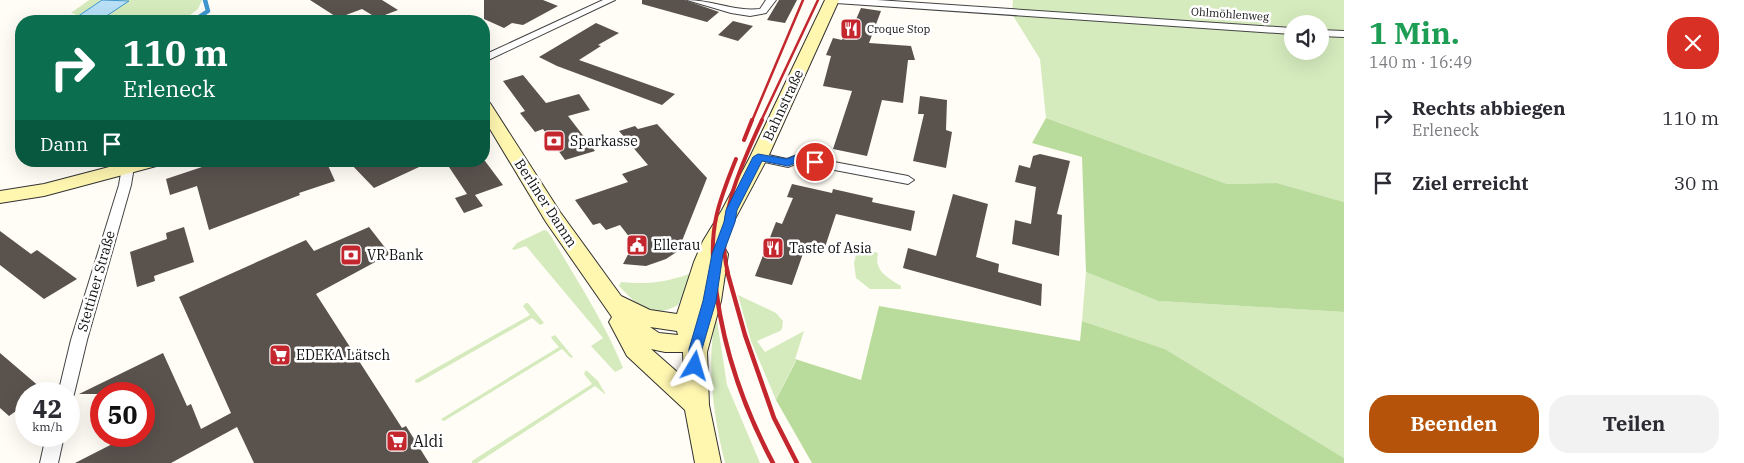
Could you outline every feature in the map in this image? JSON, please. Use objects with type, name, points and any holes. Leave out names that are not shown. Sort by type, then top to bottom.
[{"type":"main road","name":"Bahnstraße","points":[[708,463],[697,405],[693,336],[710,301],[718,254],[730,222],[732,210],[834,0]]},
{"type":"main road","name":"Berliner Damm","points":[[490,116],[553,217],[630,327],[642,336],[665,343],[679,344],[693,336]]},
{"type":"main road","points":[[0,197],[44,190],[122,167]]},
{"type":"main road","points":[[610,300],[626,335],[635,349],[697,405]]},
{"type":"street","points":[[490,56],[610,0]]},
{"type":"street","points":[[692,0],[750,13],[762,11],[771,0]]},
{"type":"street","name":"Ohlmöhlenweg","points":[[834,0],[1284,30]]},
{"type":"street","points":[[1329,33],[1344,34]]},
{"type":"street","points":[[758,157],[788,163],[797,158],[908,180]]},
{"type":"street","name":"Stettiner Straße","points":[[69,382],[128,167]]},
{"type":"street","points":[[49,463],[53,447]]},
{"type":"green space","points":[[89,0],[202,0],[198,9],[190,15],[74,15],[76,14],[71,13]]},
{"type":"green space","points":[[1013,0],[1344,0],[1344,202],[1277,183],[1227,184],[1046,118],[1040,59],[1012,14]]},
{"type":"green space","points":[[1046,118],[1227,184],[1277,183],[1344,202],[1344,312],[1158,301],[1086,272],[1082,157],[1032,143]]},
{"type":"green space","points":[[544,230],[551,236],[589,300],[623,368],[615,372],[591,346],[603,338],[526,246],[512,249],[517,243]]},
{"type":"green space","points":[[858,247],[878,253],[877,259],[880,269],[901,286],[901,289],[870,289],[856,278],[854,263]]},
{"type":"green space","points":[[694,272],[678,305],[660,311],[652,311],[638,304],[619,286],[621,282],[658,282]]},
{"type":"green space","points":[[1086,272],[1158,301],[1344,312],[1344,458],[1165,349],[1082,321]]},
{"type":"green space","points":[[738,295],[776,313],[783,321],[780,331],[757,341],[765,352],[804,331],[796,360],[776,400],[751,341]]},
{"type":"green space","points":[[526,303],[544,323],[540,325],[532,318],[418,383],[415,382],[415,380],[530,315],[523,306]]},
{"type":"green space","points":[[879,306],[1080,341],[1082,321],[1165,349],[1344,458],[1344,463],[812,463],[776,400],[796,361],[795,359],[861,380]]},
{"type":"green space","points":[[716,314],[727,385],[760,463],[725,463],[712,389],[711,351]]},
{"type":"green space","points":[[555,335],[573,357],[571,358],[562,349],[444,421],[441,419],[559,347],[551,337]]},
{"type":"green space","points":[[586,370],[598,381],[606,395],[595,386],[477,463],[472,463],[472,461],[592,384],[584,374]]},
{"type":"water","points":[[102,0],[129,1],[108,15],[80,15]]},
{"type":"building","points":[[310,0],[382,0],[398,10],[385,15],[372,15],[362,9],[346,15],[333,15]]},
{"type":"building","points":[[484,0],[543,0],[558,6],[523,25],[512,23],[504,28],[490,22],[490,15],[484,15]]},
{"type":"building","points":[[642,0],[685,0],[719,12],[707,22],[642,4]]},
{"type":"building","points":[[779,0],[797,0],[785,23],[767,20]]},
{"type":"building","points":[[861,8],[881,11],[869,43],[911,46],[915,60],[908,60],[903,103],[882,100],[867,156],[833,149],[852,91],[823,86],[831,56],[826,55],[833,38],[842,40],[849,24],[854,24]]},
{"type":"building","points":[[733,21],[753,26],[738,41],[718,35]]},
{"type":"building","points":[[596,23],[619,33],[598,45],[601,46],[579,60],[675,94],[662,105],[557,66],[539,57]]},
{"type":"building","points":[[523,75],[546,103],[579,94],[590,110],[568,116],[595,151],[565,160],[543,129],[535,132],[520,113],[525,111],[503,81]]},
{"type":"building","points":[[920,96],[947,100],[946,130],[952,132],[946,168],[913,161],[924,114],[918,114]]},
{"type":"building","points":[[657,124],[707,178],[678,251],[666,259],[646,266],[623,264],[634,243],[620,225],[606,230],[600,223],[593,225],[575,200],[628,182],[622,174],[648,165],[619,131],[635,126],[638,129]]},
{"type":"building","points":[[1040,154],[1070,161],[1057,214],[1062,215],[1059,256],[1012,244],[1015,220],[1031,224],[1036,187],[1015,182],[1019,165],[1030,168],[1033,156]]},
{"type":"building","points":[[202,167],[329,167],[335,181],[299,193],[300,195],[209,230],[197,186],[170,195],[166,179]]},
{"type":"building","points":[[354,167],[419,167],[374,188]]},
{"type":"building","points":[[449,167],[490,167],[503,185],[475,195],[483,206],[464,213],[455,198],[467,194]]},
{"type":"building","points":[[792,184],[832,193],[833,189],[873,198],[872,202],[915,211],[911,231],[836,214],[824,250],[806,245],[792,285],[755,276],[776,222],[782,224],[793,198],[787,197]]},
{"type":"building","points":[[953,194],[988,204],[976,257],[999,264],[998,272],[1042,284],[1041,306],[903,268],[908,248],[936,256]]},
{"type":"building","points":[[184,227],[194,262],[154,276],[155,281],[137,287],[130,252],[167,239],[166,233]]},
{"type":"building","name":"EDEKA Lätsch","points":[[369,227],[390,254],[316,294],[402,428],[406,426],[429,463],[254,463],[237,427],[171,463],[75,463],[106,447],[155,447],[155,382],[104,382],[163,353],[187,406],[191,404],[201,429],[231,413],[179,297],[306,240],[314,251]]},
{"type":"building","points":[[0,231],[31,254],[37,250],[77,279],[44,299],[0,265]]},
{"type":"building","points":[[0,353],[34,382],[15,382],[15,412],[9,416],[0,408]]},
{"type":"building","name":"EDEKA Lätsch","points":[[90,389],[90,394],[80,394]]},
{"type":"waterway","points":[[202,15],[208,11],[205,0]]},
{"type":"railway","points":[[752,121],[803,0]]},
{"type":"railway","points":[[761,121],[818,0]]},
{"type":"railway","points":[[744,140],[752,120]]},
{"type":"railway","points":[[728,273],[724,234],[727,214],[738,175],[762,120]]},
{"type":"railway","points":[[714,273],[714,228],[720,201],[736,159]]},
{"type":"railway","points":[[714,271],[721,322],[734,370],[751,417],[773,463]]},
{"type":"railway","points":[[727,271],[745,335],[774,418],[797,463]]},
{"type":"place","name":"Croque Stop","points":[[851,29]]},
{"type":"place","name":"Sparkasse","points":[[554,141]]},
{"type":"place","name":"Ellerau","points":[[637,245]]},
{"type":"place","name":"Taste of Asia","points":[[773,248]]},
{"type":"place","name":"VR Bank","points":[[351,255]]},
{"type":"place","name":"EDEKA Lätsch","points":[[280,355]]},
{"type":"place","name":"Aldi","points":[[397,441]]},
{"type":"route","points":[[695,366],[695,349],[710,301],[713,272],[718,254],[730,222],[732,210],[758,157],[788,163],[797,158],[815,162]]}]
